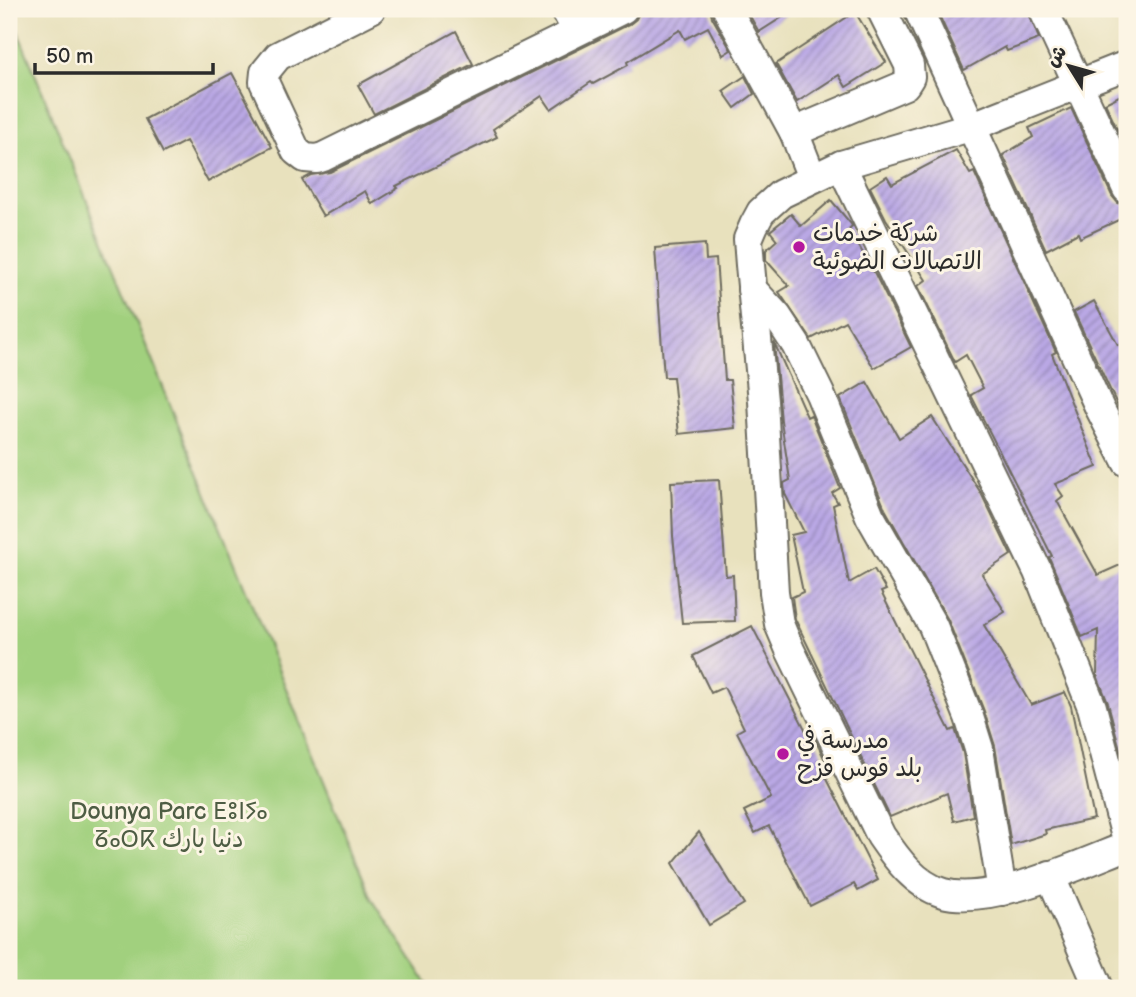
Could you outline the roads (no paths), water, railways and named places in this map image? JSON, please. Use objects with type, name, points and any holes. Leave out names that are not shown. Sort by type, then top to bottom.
[{"type":"street","points":[[372,9],[278,56],[265,72],[264,82],[293,146],[305,158],[323,157],[571,20],[623,9]]},
{"type":"street","points":[[727,9],[794,132],[812,178]]},
{"type":"street","points":[[794,132],[905,85],[910,77],[909,65],[881,9]]},
{"type":"street","points":[[918,9],[1127,462]]},
{"type":"street","points":[[1042,9],[1127,190]]},
{"type":"street","points":[[1127,65],[972,127],[841,165],[812,178],[781,194],[761,212],[748,239],[763,401],[774,592],[779,624],[881,836],[898,862],[918,879],[942,893],[973,895],[1002,891],[1127,846]]},
{"type":"street","points":[[841,165],[1038,572],[1092,707],[1127,841]]},
{"type":"street","points":[[752,289],[777,316],[796,345],[820,394],[870,516],[933,626],[970,717],[979,749],[1002,891]]},
{"type":"street","points":[[1050,875],[1099,988]]},
{"type":"place","name":"شركة خدمات الاتصالات الضوئية","points":[[799,247]]},
{"type":"place","name":"مدرسة في بلد قوس قزح","points":[[783,754]]},
{"type":"park label","name":"Dounya Parc ⴹⵓⵏⵢⴰ ⵒⴰⵔⴽ دنيا بارك","points":[[169,825]]}]
